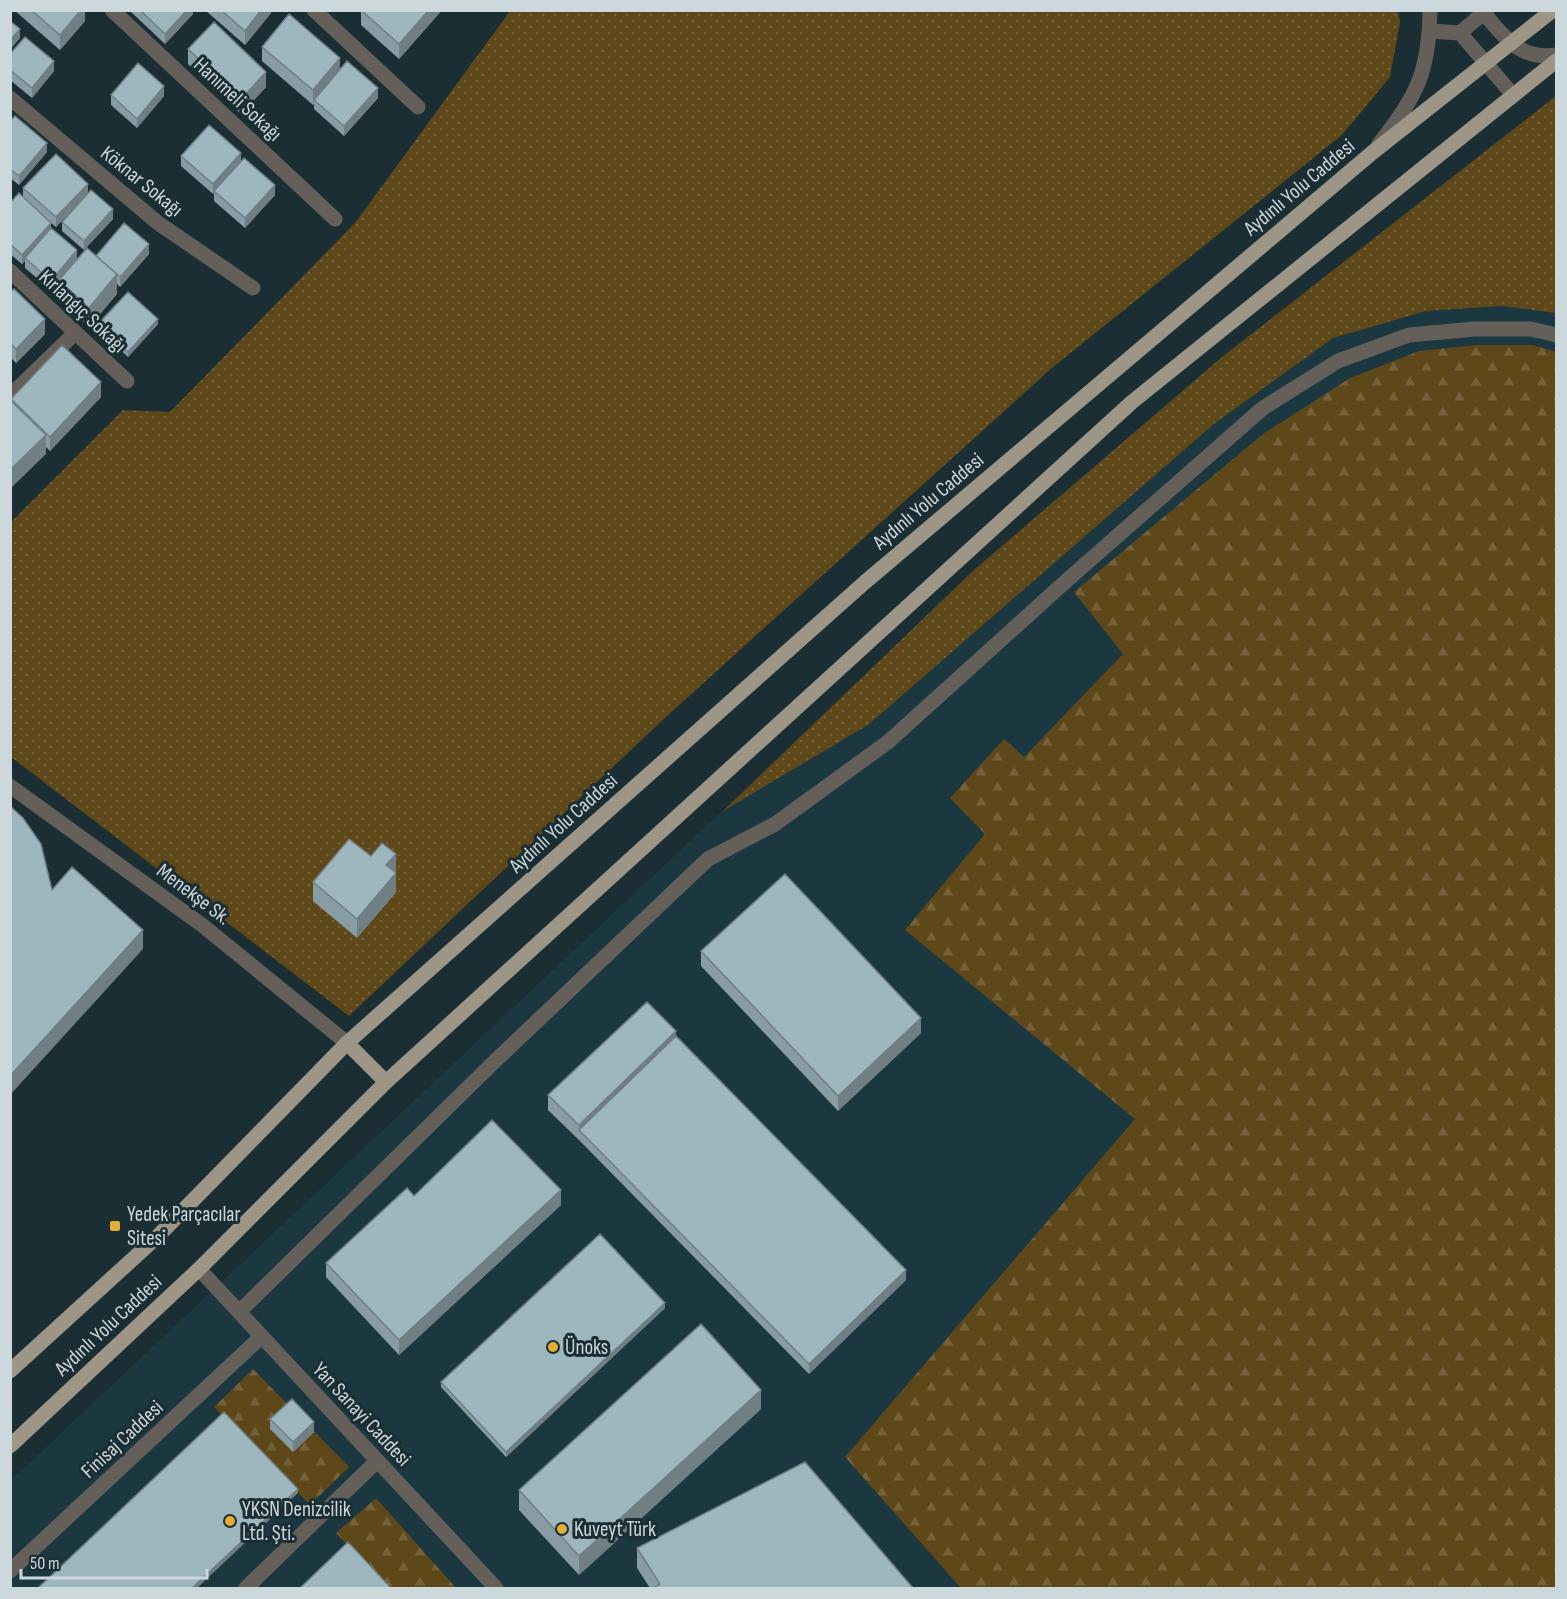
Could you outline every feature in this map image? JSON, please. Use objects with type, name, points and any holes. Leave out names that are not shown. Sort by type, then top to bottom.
[{"type":"main road","name":"Aydınlı Yolu Caddesi","points":[[10,1371],[158,1236],[347,1043],[864,583],[1373,152],[1553,10]]},
{"type":"main road","name":"Aydınlı Yolu Caddesi","points":[[10,1446],[199,1269],[386,1082],[1132,402],[1557,61]]},
{"type":"main road","points":[[347,1043],[386,1082]]},
{"type":"street","name":"Hanımeli Sokağı","points":[[112,10],[335,219]]},
{"type":"street","points":[[314,10],[418,107]]},
{"type":"street","points":[[1373,152],[1412,98],[1423,74],[1430,42],[1430,10]]},
{"type":"street","points":[[1460,33],[1483,11],[1519,50],[1532,56],[1557,55]]},
{"type":"street","points":[[1430,30],[1460,33],[1513,96]]},
{"type":"street","name":"Köknar Sokağı","points":[[10,98],[158,223],[253,288]]},
{"type":"street","name":"Kırlangıç Sokağı","points":[[10,271],[127,381]]},
{"type":"street","points":[[239,1312],[485,1071],[708,859],[775,824],[888,742],[1263,408],[1338,362],[1409,335],[1475,329],[1531,329],[1557,335]]},
{"type":"street","points":[[10,396],[75,333]]},
{"type":"street","name":"Menekşe Sk.","points":[[10,786],[202,925],[347,1043]]},
{"type":"street","name":"Yan Sanayi Caddesi","points":[[199,1269],[496,1588]]},
{"type":"street","name":"Finisaj Caddesi","points":[[10,1572],[261,1337]]},
{"type":"street","points":[[246,1588],[377,1461]]},
{"type":"shaded area","points":[[1556,96],[1556,1588],[11,1588],[11,1480],[739,795],[974,570]]},
{"type":"green space","points":[[510,11],[1398,11],[1400,22],[1390,77],[1342,135],[1053,367],[667,716],[349,1016],[11,757],[10,523],[123,410],[170,412],[355,223]]},
{"type":"green space","points":[[1556,96],[1556,313],[1502,306],[1426,311],[1333,338],[1215,423],[868,725],[723,811],[974,570],[1222,357]]},
{"type":"green space","points":[[1477,345],[1533,345],[1556,352],[1556,1588],[961,1588],[845,1457],[1135,1119],[905,930],[985,834],[950,798],[1004,739],[1024,757],[1123,654],[1074,592],[1263,434],[1350,378],[1419,351]]},
{"type":"green space","points":[[253,1369],[349,1467],[310,1505],[214,1407]]},
{"type":"green space","points":[[376,1498],[456,1588],[387,1588],[336,1533]]},
{"type":"building","points":[[31,10],[81,10],[60,35]]},
{"type":"building","points":[[140,10],[187,10],[165,34]]},
{"type":"building","points":[[221,10],[261,10],[245,31]]},
{"type":"building","points":[[361,10],[429,10],[399,44]]},
{"type":"building","points":[[289,14],[340,58],[313,90],[262,47]]},
{"type":"building","points":[[10,21],[20,29],[10,40]]},
{"type":"building","points":[[214,22],[266,72],[241,99],[188,49]]},
{"type":"building","points":[[25,37],[54,61],[32,88],[10,70],[10,54]]},
{"type":"building","points":[[347,61],[378,88],[344,126],[314,100]]},
{"type":"building","points":[[138,63],[164,86],[137,119],[111,95]]},
{"type":"building","points":[[15,116],[47,143],[19,176],[10,169],[10,121]]},
{"type":"building","points":[[209,125],[241,153],[213,184],[181,156]]},
{"type":"building","points":[[56,154],[88,184],[56,217],[23,188]]},
{"type":"building","points":[[244,158],[275,185],[245,218],[214,191]]},
{"type":"building","points":[[91,190],[113,209],[84,241],[62,222]]},
{"type":"building","points":[[19,193],[51,223],[22,255],[10,244],[10,203]]},
{"type":"building","points":[[124,223],[149,244],[120,277],[96,256]]},
{"type":"building","points":[[51,228],[77,250],[51,281],[25,258]]},
{"type":"building","points":[[87,248],[117,274],[89,308],[59,280]]},
{"type":"building","points":[[14,289],[45,319],[16,349],[10,343],[10,292]]},
{"type":"building","points":[[128,292],[158,319],[128,352],[98,324]]},
{"type":"building","points":[[62,345],[101,382],[50,437],[11,399]]},
{"type":"building","points":[[10,400],[46,435],[10,470]]},
{"type":"building","points":[[10,806],[23,818],[41,844],[52,890],[72,867],[143,930],[10,1076]]},
{"type":"building","points":[[349,839],[371,856],[382,843],[396,854],[386,865],[396,873],[357,919],[313,882]]},
{"type":"building","points":[[785,874],[921,1018],[838,1096],[701,951]]},
{"type":"building","points":[[647,1002],[676,1031],[579,1125],[548,1095]]},
{"type":"building","points":[[676,1036],[906,1270],[809,1364],[579,1130]]},
{"type":"building","points":[[492,1120],[561,1190],[399,1340],[326,1263],[407,1188],[414,1196]]},
{"type":"building","name":"Ünoks","points":[[600,1234],[665,1303],[506,1452],[441,1382]]},
{"type":"building","points":[[701,1324],[761,1390],[579,1556],[519,1490]]},
{"type":"building","points":[[292,1399],[314,1422],[293,1442],[270,1419]]},
{"type":"building","points":[[224,1412],[298,1489],[192,1588],[38,1588]]},
{"type":"building","points":[[805,1462],[913,1588],[653,1588],[660,1584],[637,1548]]},
{"type":"building","points":[[348,1542],[391,1588],[300,1588]]},
{"type":"place","name":"Yedek Parçacılar Sitesi","points":[[115,1226]]},
{"type":"place","name":"Ünoks","points":[[553,1347]]},
{"type":"place","name":"YKSN Denizcilik Ltd. Şti.","points":[[230,1521]]},
{"type":"place","name":"Kuveyt Türk","points":[[562,1529]]}]
